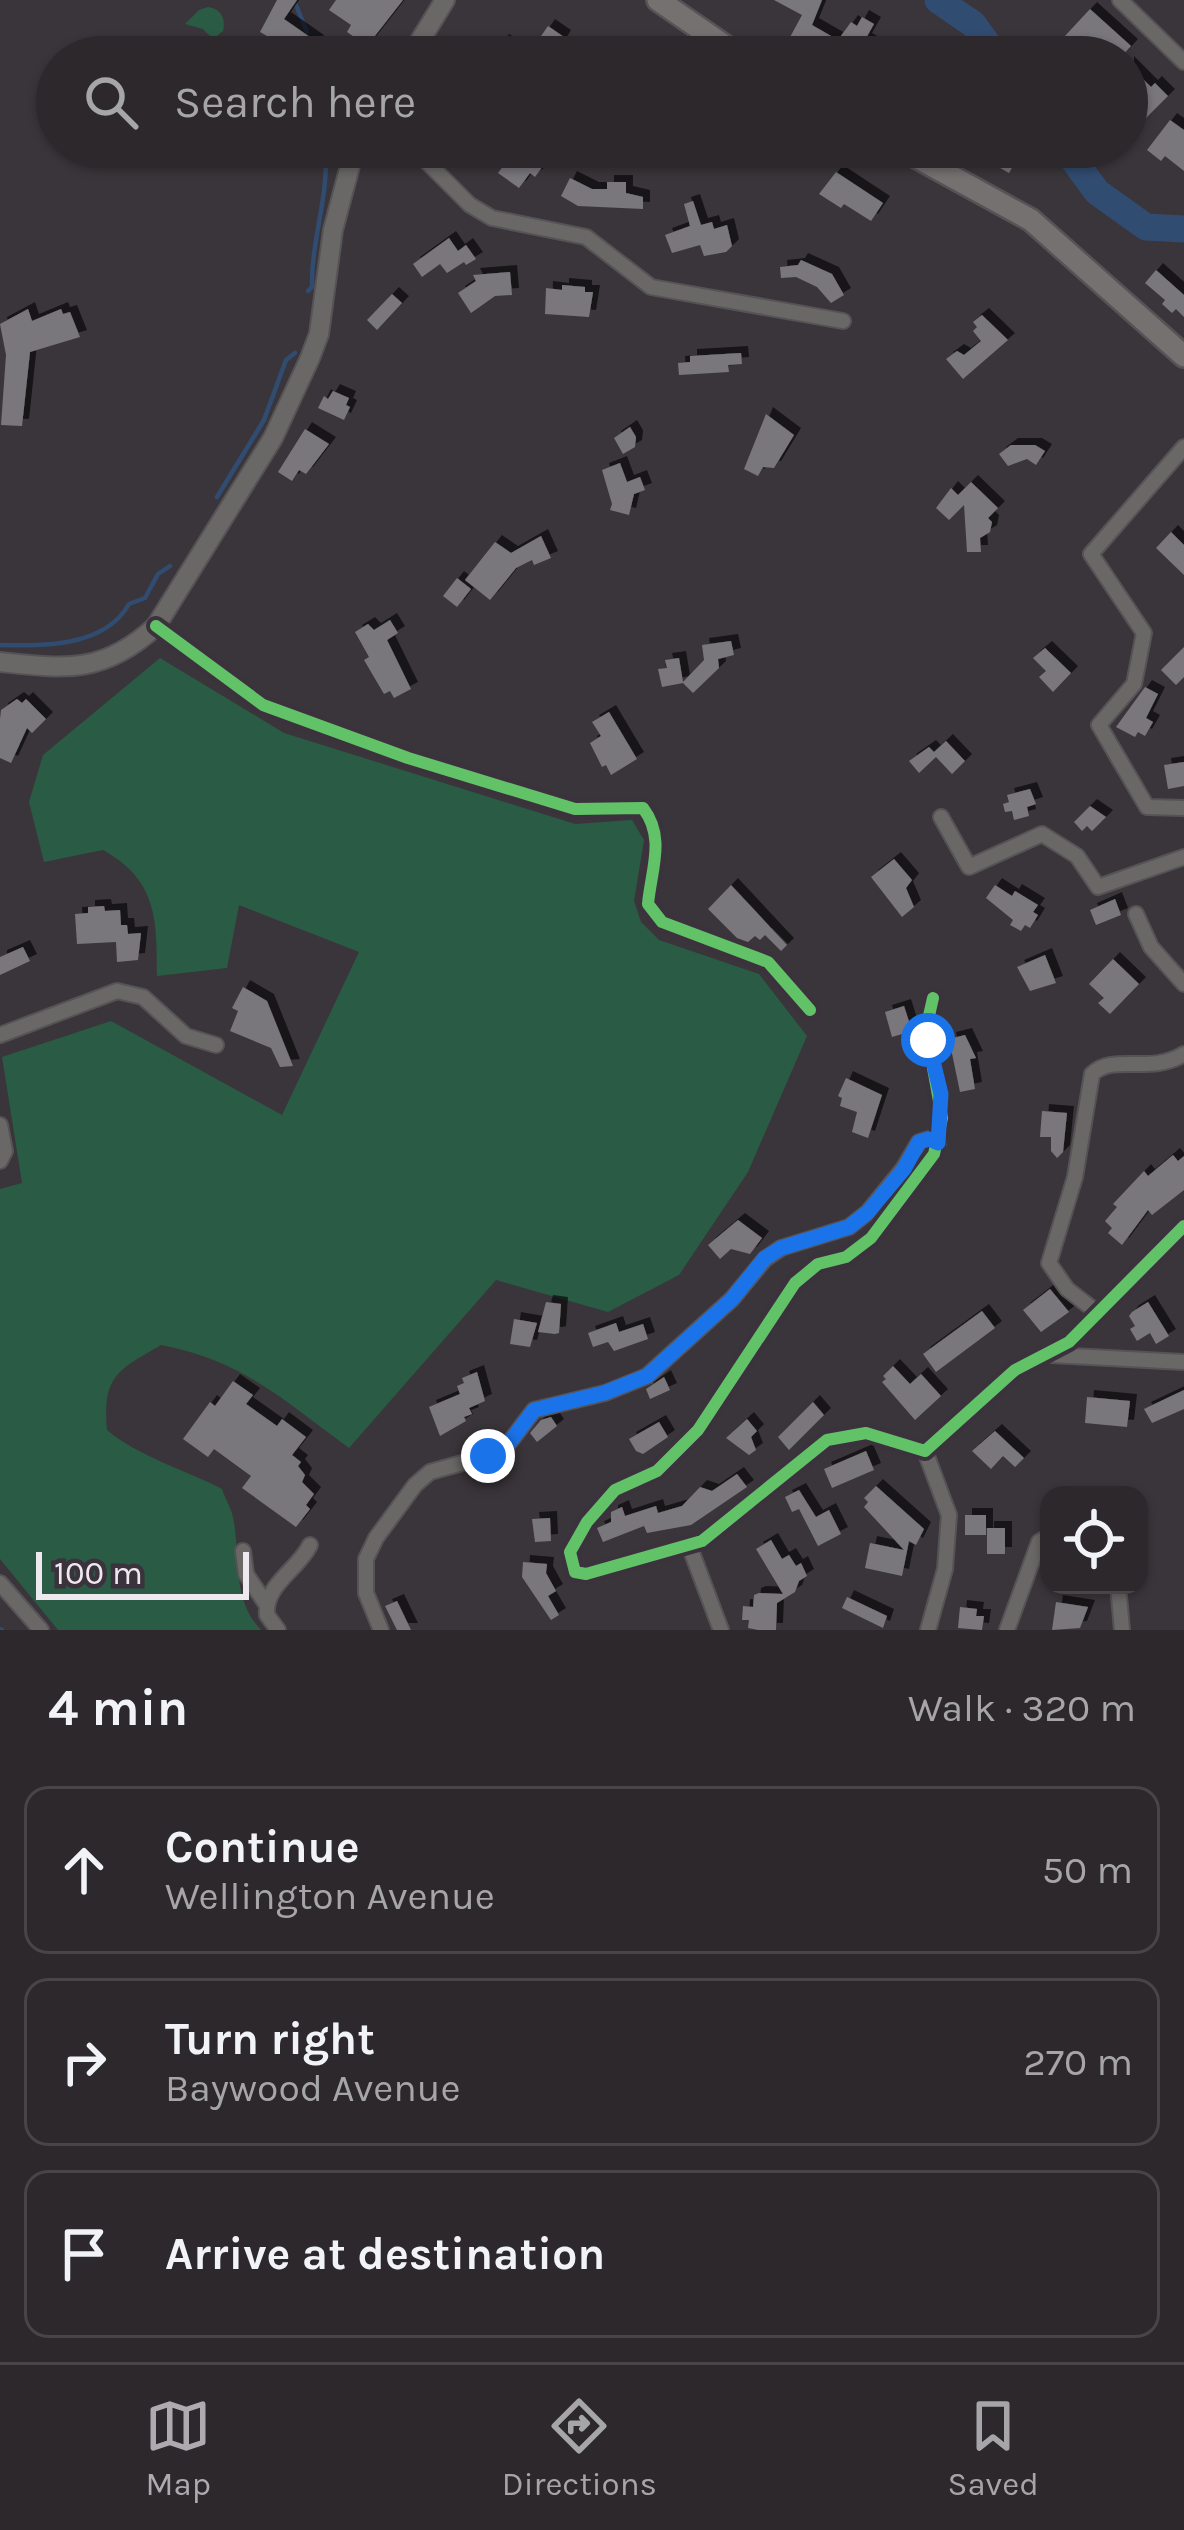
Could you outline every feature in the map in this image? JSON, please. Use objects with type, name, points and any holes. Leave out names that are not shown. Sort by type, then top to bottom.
[{"type":"main road","points":[[658,0],[710,36]]},
{"type":"main road","points":[[936,168],[1031,220],[1184,356]]},
{"type":"street","points":[[423,36],[445,0]]},
{"type":"street","points":[[1120,0],[1184,62]]},
{"type":"street","points":[[0,662],[62,668],[102,663],[131,650],[156,626],[273,438],[315,346],[333,230],[349,168]]},
{"type":"street","points":[[433,168],[470,205],[492,218],[586,237],[651,287],[843,322]]},
{"type":"street","points":[[1184,446],[1091,554],[1144,633],[1134,684],[1099,725],[1147,807],[1184,808]]},
{"type":"street","points":[[156,626],[263,705],[408,758],[575,809],[643,808],[653,821],[658,841],[647,904],[662,922],[768,962],[810,1010]]},
{"type":"street","points":[[940,817],[969,867],[1042,834],[1077,856],[1098,886],[1184,857]]},
{"type":"street","points":[[1136,914],[1150,946],[1184,984]]},
{"type":"street","points":[[0,1035],[117,991],[143,998],[186,1036],[216,1045]]},
{"type":"street","points":[[925,1451],[866,1433],[827,1440],[702,1541],[586,1574],[570,1564],[570,1552],[587,1522],[615,1490],[657,1471],[698,1430],[795,1283],[818,1264],[846,1257],[872,1238],[938,1143],[941,1094],[926,1029],[933,998]]},
{"type":"street","points":[[1099,1313],[1067,1289],[1049,1263],[1075,1177],[1092,1074],[1111,1062],[1159,1065],[1184,1054]]},
{"type":"street","points":[[0,1125],[4,1151],[0,1162]]},
{"type":"street","points":[[382,1630],[366,1593],[366,1559],[415,1485],[430,1472],[506,1447],[534,1410],[604,1393],[647,1376],[732,1299],[765,1258],[781,1248],[849,1227],[889,1188],[919,1142],[938,1143]]},
{"type":"street","points":[[925,1451],[1015,1370],[1069,1342],[1184,1226]]},
{"type":"street","points":[[1047,1355],[1184,1362]]},
{"type":"street","points":[[925,1451],[949,1515],[946,1569],[928,1630]]},
{"type":"street","points":[[1007,1630],[1040,1541]]},
{"type":"street","points":[[278,1630],[267,1616],[266,1604],[310,1545]]},
{"type":"street","points":[[689,1545],[721,1630]]},
{"type":"street","points":[[243,1551],[246,1574],[266,1604]]},
{"type":"street","points":[[0,1583],[41,1630]]},
{"type":"street","points":[[1119,1594],[1122,1630]]},
{"type":"green space","points":[[208,7],[219,12],[223,31],[210,36],[185,24]]},
{"type":"green space","points":[[160,658],[284,733],[575,824],[632,820],[644,840],[634,901],[641,922],[659,940],[759,974],[807,1036],[748,1172],[679,1275],[608,1312],[496,1280],[349,1448],[261,1385],[216,1361],[161,1345],[124,1369],[107,1397],[107,1430],[147,1455],[222,1489],[233,1517],[241,1591],[261,1630],[58,1630],[0,1559],[0,1189],[22,1183],[2,1057],[111,1021],[282,1115],[359,952],[239,905],[227,968],[157,976],[154,919],[134,874],[103,850],[44,862],[29,802],[43,755]]},
{"type":"building","points":[[277,0],[297,0],[284,19],[308,36],[260,32]]},
{"type":"building","points":[[336,0],[403,0],[375,36],[353,36],[347,32],[351,25],[329,10]]},
{"type":"building","points":[[774,0],[822,0],[812,25],[831,36],[791,36],[802,15]]},
{"type":"building","points":[[1090,9],[1120,36],[1065,36]]},
{"type":"building","points":[[862,17],[874,24],[867,36],[841,36],[851,22],[857,26]]},
{"type":"building","points":[[548,26],[563,36],[541,36]]},
{"type":"building","points":[[1155,83],[1168,96],[1148,116],[1148,84]]},
{"type":"building","points":[[1170,120],[1184,130],[1184,171],[1165,156],[1161,161],[1148,149]]},
{"type":"building","points":[[502,168],[541,168],[535,177],[530,173],[519,188],[498,173]]},
{"type":"building","points":[[836,172],[883,203],[871,221],[819,194]]},
{"type":"building","points":[[570,178],[592,189],[607,189],[607,182],[626,182],[626,193],[643,197],[643,209],[578,206],[561,196]]},
{"type":"building","points":[[693,201],[701,225],[712,222],[714,229],[727,225],[732,246],[726,252],[704,256],[700,245],[672,253],[665,235],[690,226],[684,204]]},
{"type":"building","points":[[449,238],[458,251],[466,245],[476,259],[447,273],[440,264],[422,277],[413,264]]},
{"type":"building","points":[[801,260],[832,274],[844,295],[831,303],[817,287],[796,277],[781,278],[780,267],[798,265]]},
{"type":"building","points":[[1156,270],[1184,295],[1184,317],[1176,309],[1172,313],[1145,283]]},
{"type":"building","points":[[510,272],[512,295],[495,296],[471,313],[458,293],[476,281],[473,275]]},
{"type":"building","points":[[562,285],[593,292],[589,317],[545,314],[546,288],[562,290]]},
{"type":"building","points":[[392,294],[402,303],[377,330],[367,320]]},
{"type":"building","points":[[28,309],[32,321],[61,309],[63,314],[70,312],[80,337],[30,352],[22,426],[1,425],[6,355],[0,324]]},
{"type":"building","points":[[982,315],[1008,340],[963,379],[946,359],[957,351],[964,355],[981,341],[973,322]]},
{"type":"building","points":[[741,353],[742,364],[728,365],[729,372],[679,375],[678,363],[690,362],[690,356]]},
{"type":"building","points":[[333,391],[349,398],[344,420],[318,408]]},
{"type":"building","points":[[766,414],[794,435],[774,468],[763,467],[758,476],[744,469]]},
{"type":"building","points":[[630,427],[635,447],[623,454],[614,438]]},
{"type":"building","points":[[305,429],[329,444],[306,474],[299,470],[292,481],[278,472]]},
{"type":"building","points":[[1011,445],[1035,445],[1045,451],[1036,465],[1027,459],[1008,466],[999,454]]},
{"type":"building","points":[[620,463],[627,482],[640,477],[645,490],[634,494],[629,515],[610,510],[602,470]]},
{"type":"building","points":[[971,482],[998,508],[988,518],[990,532],[980,538],[981,552],[967,552],[964,505],[949,520],[936,508],[951,488],[958,495]]},
{"type":"building","points":[[1171,532],[1184,545],[1184,575],[1156,548]]},
{"type":"building","points":[[541,536],[551,558],[516,568],[490,600],[465,580],[495,542],[511,553]]},
{"type":"building","points":[[457,578],[471,589],[457,607],[443,596]]},
{"type":"building","points":[[390,620],[398,633],[387,640],[411,689],[394,698],[390,691],[384,694],[364,660],[369,657],[355,632],[368,624],[374,630]]},
{"type":"building","points":[[731,641],[734,655],[718,659],[719,668],[693,693],[683,683],[662,687],[658,669],[667,668],[665,660],[679,658],[683,682],[704,660],[702,645]]},
{"type":"building","points":[[1184,647],[1184,677],[1176,685],[1161,670]]},
{"type":"building","points":[[1045,648],[1071,673],[1053,692],[1039,677],[1046,671],[1033,658]]},
{"type":"building","points":[[1145,687],[1158,694],[1146,718],[1153,722],[1145,736],[1138,732],[1135,737],[1116,727]]},
{"type":"building","points":[[17,699],[22,703],[26,699],[46,719],[32,733],[27,728],[11,763],[0,758],[0,719],[1,710]]},
{"type":"building","points":[[609,712],[637,759],[611,775],[590,743],[601,736],[592,722]]},
{"type":"building","points":[[946,741],[965,761],[952,774],[936,757],[919,773],[909,761],[929,747],[934,752]]},
{"type":"building","points":[[1184,762],[1184,786],[1168,789],[1164,765]]},
{"type":"building","points":[[1030,789],[1036,804],[1027,807],[1029,816],[1014,820],[1012,811],[1005,812],[1007,795]]},
{"type":"building","points":[[1090,806],[1106,817],[1092,831],[1087,826],[1082,831],[1074,822]]},
{"type":"building","points":[[894,859],[912,880],[906,888],[914,907],[902,917],[871,877]]},
{"type":"building","points":[[731,885],[787,945],[781,951],[765,935],[748,942],[737,938],[708,909]]},
{"type":"building","points":[[995,885],[1038,905],[1030,928],[1025,925],[1021,931],[1010,925],[1013,920],[986,898]]},
{"type":"building","points":[[1115,899],[1121,915],[1096,925],[1090,910]]},
{"type":"building","points":[[104,906],[105,911],[120,910],[121,925],[127,925],[128,934],[141,933],[138,960],[117,962],[116,942],[77,944],[75,914]]},
{"type":"building","points":[[23,947],[30,961],[0,975],[0,957]]},
{"type":"building","points":[[1045,955],[1056,983],[1030,991],[1017,967]]},
{"type":"building","points":[[1113,959],[1139,984],[1110,1014],[1098,1003],[1104,998],[1089,984]]},
{"type":"building","points":[[243,987],[267,1001],[293,1066],[280,1067],[271,1048],[230,1031],[238,1011],[232,1008]]},
{"type":"building","points":[[904,1006],[912,1031],[892,1037],[885,1012]]},
{"type":"building","points":[[965,1035],[976,1058],[970,1059],[975,1089],[960,1092],[949,1039]]},
{"type":"building","points":[[846,1078],[882,1095],[868,1138],[852,1132],[857,1112],[840,1106],[838,1096]]},
{"type":"building","points":[[1042,1111],[1067,1113],[1063,1152],[1057,1158],[1051,1151],[1051,1137],[1040,1137]]},
{"type":"building","points":[[1173,1155],[1178,1161],[1184,1156],[1184,1190],[1152,1215],[1148,1210],[1122,1245],[1108,1233],[1112,1228],[1105,1221],[1117,1207],[1113,1204],[1144,1171],[1148,1176]]},
{"type":"building","points":[[738,1220],[762,1238],[750,1254],[731,1249],[720,1259],[708,1245]]},
{"type":"building","points":[[1050,1289],[1069,1312],[1041,1332],[1023,1310]]},
{"type":"building","points":[[546,1302],[561,1304],[559,1333],[538,1332]]},
{"type":"building","points":[[1148,1302],[1169,1336],[1156,1344],[1150,1333],[1137,1341],[1130,1329],[1135,1326],[1129,1316]]},
{"type":"building","points":[[982,1311],[995,1328],[936,1372],[923,1354]]},
{"type":"building","points":[[514,1319],[537,1323],[530,1347],[510,1344]]},
{"type":"building","points":[[616,1323],[619,1332],[643,1324],[648,1339],[614,1351],[608,1342],[593,1347],[588,1333]]},
{"type":"building","points":[[893,1366],[910,1384],[921,1374],[941,1396],[915,1420],[882,1382]]},
{"type":"building","points":[[477,1372],[485,1401],[469,1408],[472,1414],[464,1417],[466,1421],[440,1436],[429,1407],[460,1394],[457,1386],[464,1383],[462,1378]]},
{"type":"building","points":[[664,1377],[670,1390],[650,1399],[646,1389]]},
{"type":"building","points":[[233,1381],[253,1395],[246,1404],[277,1426],[282,1419],[306,1437],[292,1455],[301,1462],[302,1482],[314,1494],[306,1505],[310,1509],[296,1527],[242,1488],[251,1476],[214,1449],[208,1457],[183,1439],[210,1402],[215,1406]]},
{"type":"building","points":[[1184,1390],[1184,1409],[1152,1423],[1144,1409]]},
{"type":"building","points":[[1087,1397],[1130,1401],[1127,1427],[1085,1423]]},
{"type":"building","points":[[813,1402],[824,1415],[789,1450],[778,1437]]},
{"type":"building","points":[[551,1417],[557,1426],[537,1442],[530,1433],[541,1420]]},
{"type":"building","points":[[747,1419],[757,1431],[751,1437],[756,1450],[749,1455],[726,1438]]},
{"type":"building","points":[[659,1422],[668,1437],[643,1454],[636,1451],[629,1439]]},
{"type":"building","points":[[995,1431],[1024,1458],[1015,1467],[1003,1456],[991,1469],[972,1451]]},
{"type":"building","points":[[866,1451],[874,1470],[832,1488],[824,1469]]},
{"type":"building","points":[[737,1474],[747,1487],[691,1525],[647,1533],[644,1526],[603,1542],[597,1528],[611,1522],[611,1512],[622,1507],[625,1516],[656,1506],[658,1513],[682,1506],[700,1487],[712,1491]]},
{"type":"building","points":[[876,1486],[924,1529],[916,1545],[909,1541],[902,1576],[865,1568],[870,1543],[904,1550],[864,1507],[868,1502],[864,1498]]},
{"type":"building","points":[[799,1490],[816,1517],[829,1510],[841,1534],[818,1546],[799,1509],[792,1512],[785,1497]]},
{"type":"building","points":[[965,1515],[986,1515],[986,1535],[965,1535]]},
{"type":"building","points":[[550,1518],[551,1541],[535,1542],[532,1519]]},
{"type":"building","points":[[987,1528],[1005,1528],[1005,1554],[987,1554]]},
{"type":"building","points":[[771,1540],[782,1559],[789,1555],[796,1566],[801,1563],[807,1576],[795,1592],[777,1603],[776,1630],[748,1628],[749,1620],[742,1620],[743,1606],[753,1607],[754,1595],[783,1594],[756,1549]]},
{"type":"building","points":[[523,1562],[547,1564],[546,1573],[556,1591],[548,1596],[559,1615],[551,1620],[522,1577]]},
{"type":"building","points":[[847,1597],[887,1616],[883,1628],[842,1608]]},
{"type":"building","points":[[397,1601],[411,1630],[397,1630],[385,1606]]},
{"type":"building","points":[[1056,1602],[1088,1607],[1080,1628],[1052,1630]]},
{"type":"building","points":[[960,1607],[977,1609],[976,1616],[984,1616],[982,1630],[958,1628]]},
{"type":"waterway","points":[[938,0],[973,24],[982,36]]},
{"type":"waterway","points":[[296,5],[307,32]]},
{"type":"waterway","points":[[308,291],[325,168]]},
{"type":"waterway","points":[[1079,168],[1097,192],[1146,227],[1184,229]]},
{"type":"waterway","points":[[217,497],[264,420],[286,360],[295,353]]},
{"type":"waterway","points":[[0,645],[54,644],[105,629],[129,604],[145,598],[158,574],[170,566]]},
{"type":"cycle path","points":[[156,626],[263,705],[408,758],[575,809],[643,808],[655,843],[648,904],[662,922],[768,962],[810,1010]]},
{"type":"cycle path","points":[[933,998],[926,1029],[942,1118],[934,1154],[871,1238],[846,1257],[818,1264],[795,1283],[698,1430],[657,1471],[615,1490],[587,1522],[570,1552],[575,1572],[586,1574],[702,1541],[827,1440],[866,1433],[925,1451],[1015,1370],[1069,1342],[1184,1226]]},
{"type":"route","points":[[488,1456],[506,1447],[534,1410],[604,1393],[647,1376],[732,1299],[765,1258],[781,1248],[849,1227],[868,1212],[904,1169],[919,1142],[938,1143],[941,1094],[928,1040]]}]
